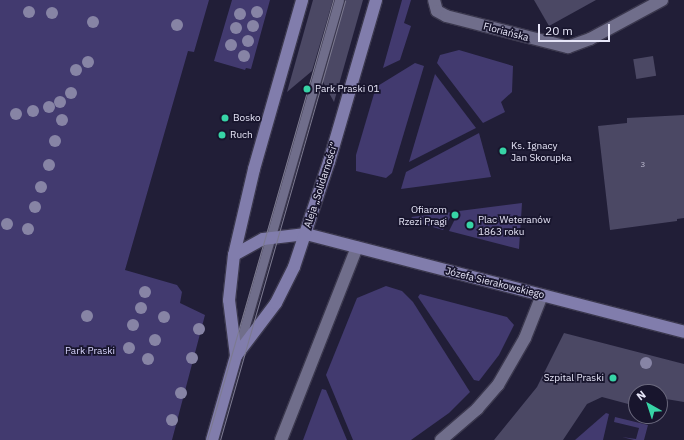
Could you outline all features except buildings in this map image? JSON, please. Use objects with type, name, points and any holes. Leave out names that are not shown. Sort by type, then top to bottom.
[{"type":"main road","name":"Aleja „Solidarności”","points":[[236,356],[229,300],[234,255],[254,169],[302,0]]},
{"type":"main road","name":"Aleja „Solidarności”","points":[[212,440],[236,356],[276,303],[294,267],[306,234],[376,0]]},
{"type":"main road","name":"Józefa Sierakowskiego","points":[[271,236],[306,234],[684,332]]},
{"type":"main road","points":[[234,255],[248,246],[271,236]]},
{"type":"street","name":"Floriańska","points":[[435,5],[446,16],[560,47],[576,46],[662,0]]},
{"type":"street","points":[[281,440],[357,247]]},
{"type":"street","points":[[441,440],[477,409],[498,385],[525,338],[542,295]]},
{"type":"lane","points":[[236,356],[339,0]]},
{"type":"green space","name":"Park Praski","points":[[0,0],[209,0],[194,52],[188,51],[125,270],[177,285],[182,292],[180,303],[205,315],[172,440],[0,440]]},
{"type":"green space","points":[[232,0],[270,0],[251,69],[246,68],[245,70],[214,61]]},
{"type":"green space","points":[[402,0],[411,0],[404,23],[411,26],[400,60],[383,68]]},
{"type":"green space","points":[[459,50],[513,66],[512,92],[501,102],[505,112],[483,123],[437,63],[440,55]]},
{"type":"green space","points":[[415,63],[424,66],[392,173],[386,178],[356,171],[356,155],[376,87]]},
{"type":"green space","points":[[435,74],[476,128],[409,162]]},
{"type":"green space","points":[[479,133],[491,177],[401,189],[406,172]]},
{"type":"green space","points":[[522,203],[519,249],[449,231],[459,211]]},
{"type":"green space","points":[[453,212],[443,230],[419,223],[411,217]]},
{"type":"green space","points":[[386,286],[402,291],[413,302],[470,392],[449,413],[411,440],[353,440],[326,375],[357,298]]},
{"type":"green space","points":[[420,294],[507,317],[514,325],[499,355],[479,381],[474,380],[418,297]]},
{"type":"green space","points":[[322,389],[326,390],[347,440],[303,440]]},
{"type":"green space","points":[[606,413],[609,414],[603,440],[575,440]]},
{"type":"green space","points":[[615,417],[628,420],[628,424],[648,425],[644,440],[634,440],[622,437],[636,439],[639,428],[614,422]]},
{"type":"tram line","points":[[207,440],[333,0]]},
{"type":"tram line","points":[[220,440],[345,0]]},
{"type":"place","name":"Park Praski 01","points":[[307,89]]},
{"type":"place","name":"Bosko","points":[[225,118]]},
{"type":"place","name":"Ruch","points":[[222,135]]},
{"type":"place","name":"Ks. Ignacy Jan Skorupka","points":[[503,151]]},
{"type":"place","name":"Ofiarom Rzezi Pragi","points":[[455,215]]},
{"type":"place","name":"Plac Weteranów 1863 roku","points":[[470,225]]},
{"type":"place","name":"Szpital Praski","points":[[613,378]]}]
